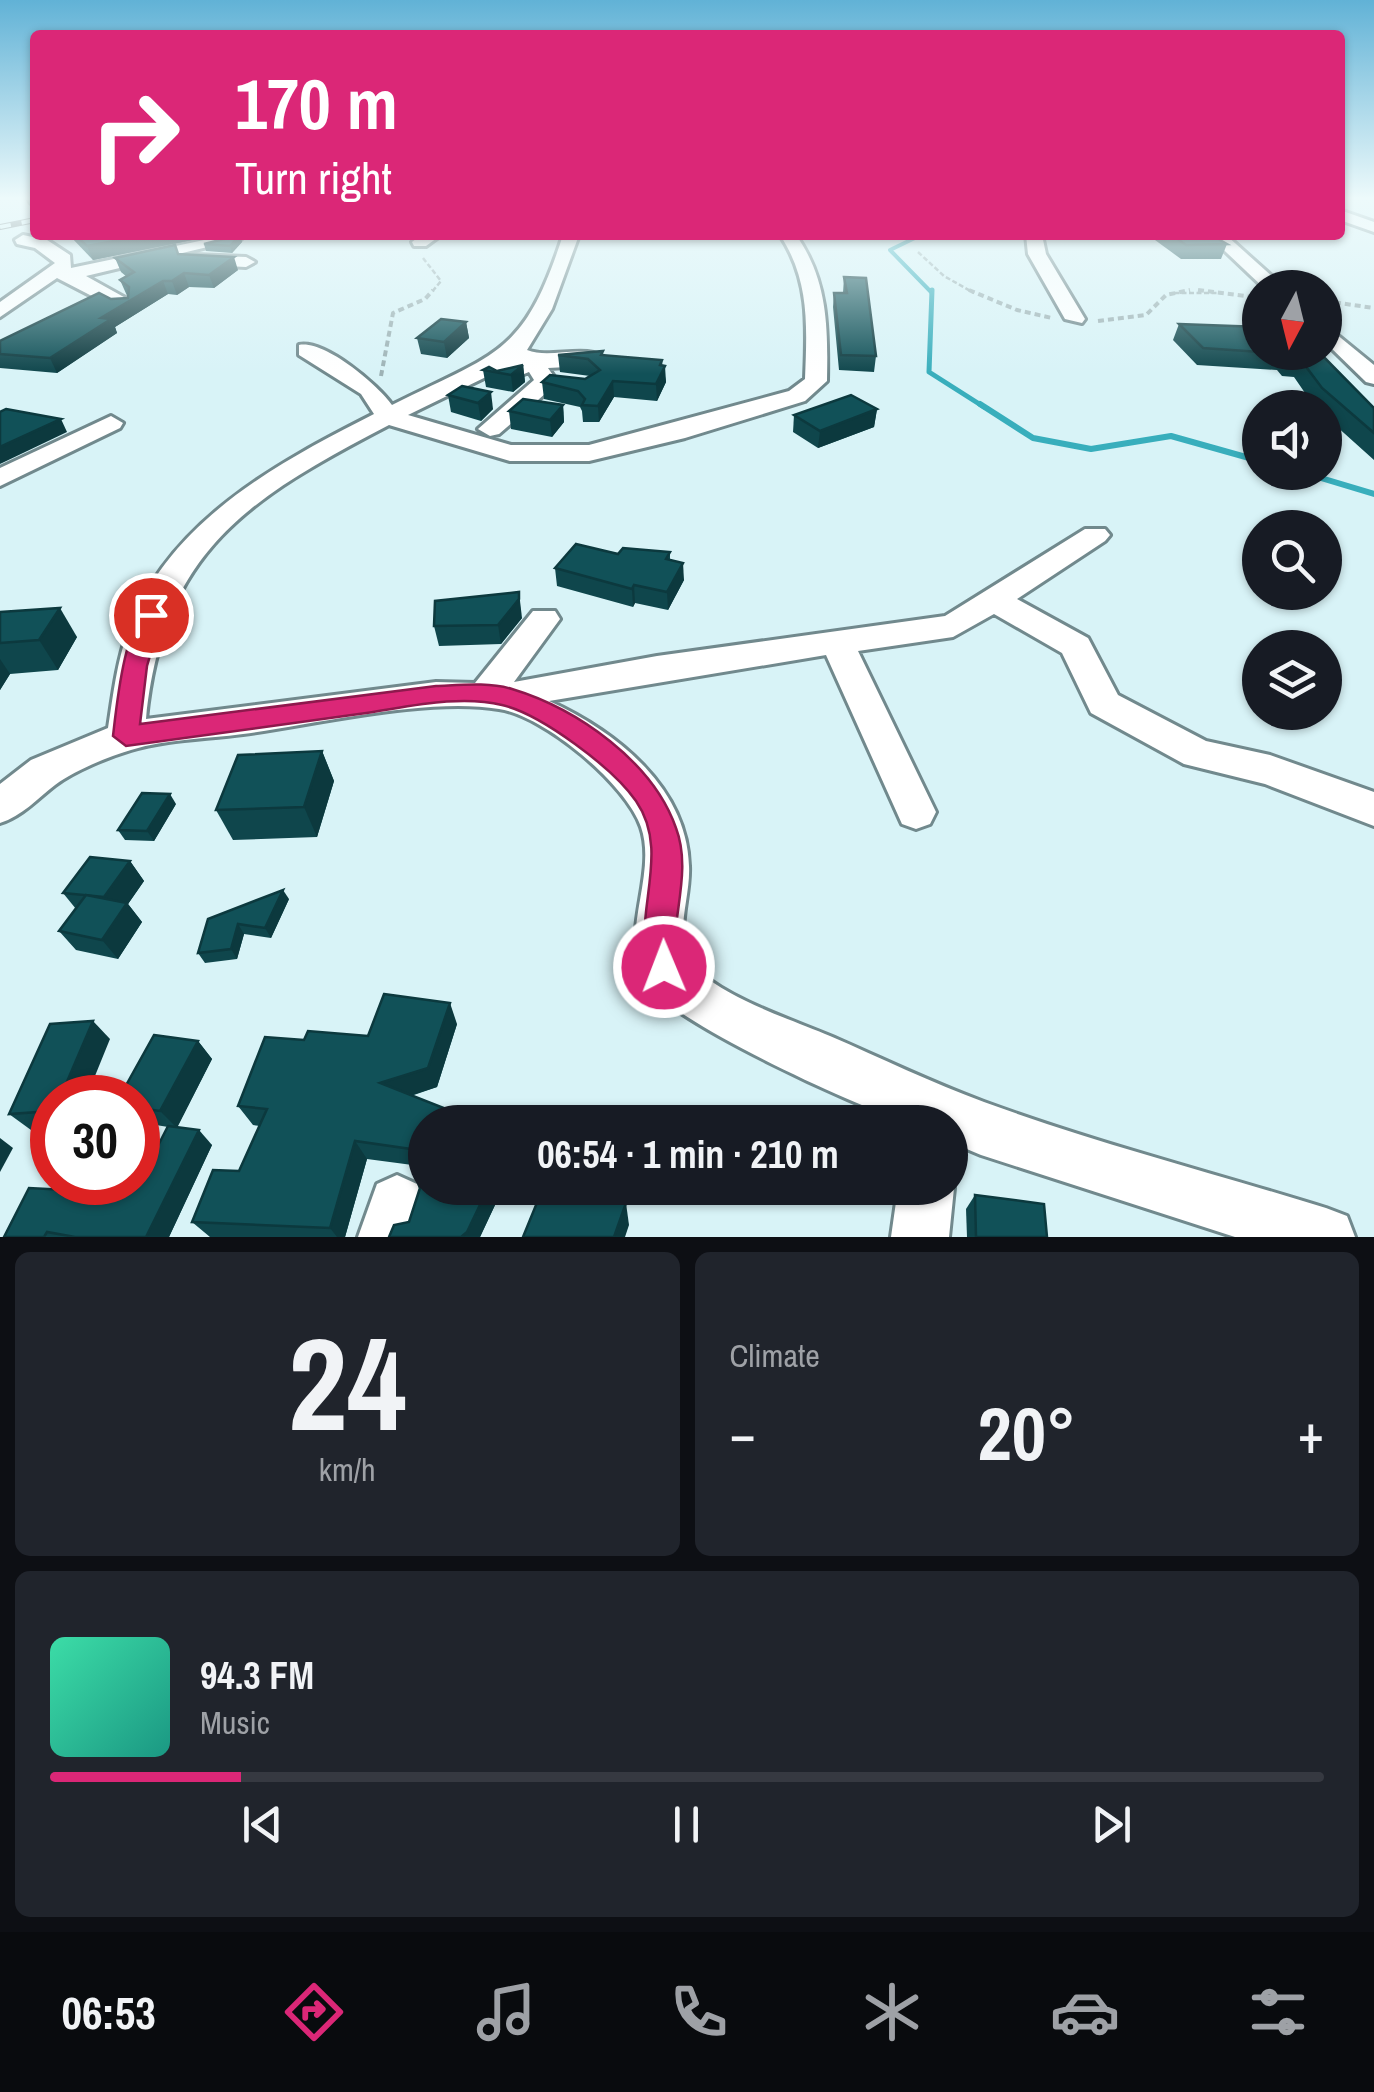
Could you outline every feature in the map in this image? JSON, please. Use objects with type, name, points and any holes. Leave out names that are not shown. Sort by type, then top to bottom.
[{"type":"street","points":[[62,258],[62,274]]},
{"type":"street","points":[[3,307],[62,274],[139,258]]},
{"type":"street","points":[[174,258],[246,262]]},
{"type":"street","points":[[490,429],[518,404],[530,364],[534,319],[561,258]]},
{"type":"street","points":[[307,350],[369,389],[388,417],[510,453],[589,452],[676,433],[797,396],[816,381],[814,282],[804,258]]},
{"type":"street","points":[[1039,258],[1075,319]]},
{"type":"street","points":[[91,287],[142,273],[191,269]]},
{"type":"street","points":[[62,274],[124,305]]},
{"type":"street","points":[[1342,342],[1363,356],[1374,376]]},
{"type":"street","points":[[126,736],[135,666],[151,615],[196,546],[247,497],[295,462],[388,417],[530,364],[560,357],[596,360]]},
{"type":"street","points":[[524,436],[432,414],[530,364],[574,384]]},
{"type":"street","points":[[468,393],[554,412]]},
{"type":"street","points":[[0,478],[111,423]]},
{"type":"street","points":[[0,807],[45,771],[126,736],[436,694],[513,693],[953,626],[1095,534]]},
{"type":"street","points":[[995,601],[1076,646],[1104,704],[1197,754],[1270,770],[1374,808]]},
{"type":"street","points":[[555,617],[538,658],[513,693],[555,617]]},
{"type":"street","points":[[837,642],[916,812]]},
{"type":"street","points":[[513,693],[578,730],[647,794],[663,830],[668,866],[659,936],[664,967],[686,992],[914,1105]]},
{"type":"street","points":[[968,1125],[1308,1234]]},
{"type":"street","points":[[920,1237],[924,1205]]},
{"type":"path","points":[[369,389],[379,380],[393,313],[425,298],[441,281],[431,258]]},
{"type":"path","points":[[1342,303],[1374,308]]},
{"type":"building","points":[[115,258],[233,258],[209,275],[184,273],[172,281],[163,281],[101,318],[111,319],[50,358],[0,354],[0,341],[99,293],[111,299],[128,298],[129,287],[120,280],[134,272]]},
{"type":"building","points":[[844,277],[866,278],[876,356],[841,355],[834,293],[847,293]]},
{"type":"building","points":[[441,319],[466,322],[444,342],[417,338]]},
{"type":"building","points":[[1179,324],[1242,326],[1242,351],[1203,348]]},
{"type":"building","points":[[603,351],[601,355],[662,360],[660,365],[665,366],[656,384],[613,381],[598,406],[582,405],[585,399],[578,391],[542,382],[550,375],[585,379],[600,370],[588,359],[558,355]]},
{"type":"building","points":[[523,365],[511,375],[483,370],[489,367],[497,371]]},
{"type":"building","points":[[1308,370],[1337,370],[1374,408],[1374,433],[1342,405],[1342,390],[1322,388]]},
{"type":"building","points":[[462,386],[491,392],[478,403],[448,395]]},
{"type":"building","points":[[851,395],[877,409],[820,431],[794,415]]},
{"type":"building","points":[[523,399],[563,405],[550,420],[509,411]]},
{"type":"building","points":[[6,409],[61,419],[0,447],[0,412]]},
{"type":"building","points":[[576,544],[618,554],[623,548],[670,552],[666,559],[683,563],[667,592],[634,585],[632,589],[555,568]]},
{"type":"building","points":[[519,592],[519,599],[498,625],[434,626],[435,601]]},
{"type":"building","points":[[60,608],[39,640],[0,643],[0,612]]},
{"type":"building","points":[[322,751],[304,807],[216,810],[238,755]]},
{"type":"building","points":[[142,793],[170,794],[147,831],[118,830]]},
{"type":"building","points":[[90,857],[130,861],[104,897],[63,893]]},
{"type":"building","points":[[283,890],[265,928],[238,924],[231,949],[198,953],[208,919]]},
{"type":"building","points":[[86,895],[127,903],[102,940],[59,931]]},
{"type":"building","points":[[384,994],[450,1003],[428,1068],[380,1083],[436,1105],[408,1105],[408,1149],[355,1141],[330,1228],[192,1222],[213,1170],[239,1171],[267,1109],[238,1106],[265,1037],[304,1040],[308,1031],[368,1036]]},
{"type":"building","points":[[93,1021],[70,1075],[30,1075],[30,1113],[9,1114],[50,1024]]},
{"type":"building","points":[[154,1035],[198,1041],[160,1111],[160,1075],[132,1075]]},
{"type":"building","points":[[168,1126],[199,1130],[146,1237],[75,1237],[47,1232],[44,1237],[4,1237],[29,1188],[30,1205],[160,1205],[160,1142]]},
{"type":"building","points":[[975,1195],[1044,1204],[1047,1237],[976,1237]]},
{"type":"building","points":[[414,1205],[480,1205],[461,1237],[389,1237],[394,1225],[409,1222]]},
{"type":"building","points":[[536,1205],[625,1205],[614,1237],[523,1237]]},
{"type":"waterway","points":[[898,258],[932,293]]},
{"type":"waterway","points":[[932,293],[929,372],[984,407]]},
{"type":"waterway","points":[[980,404],[1033,438],[1091,449],[1171,436],[1242,456]]},
{"type":"waterway","points":[[1342,484],[1374,494]]},
{"type":"route","points":[[151,615],[135,666],[126,736],[436,694],[508,696],[540,708],[578,730],[647,794],[663,830],[668,866],[659,936],[664,967]]}]
